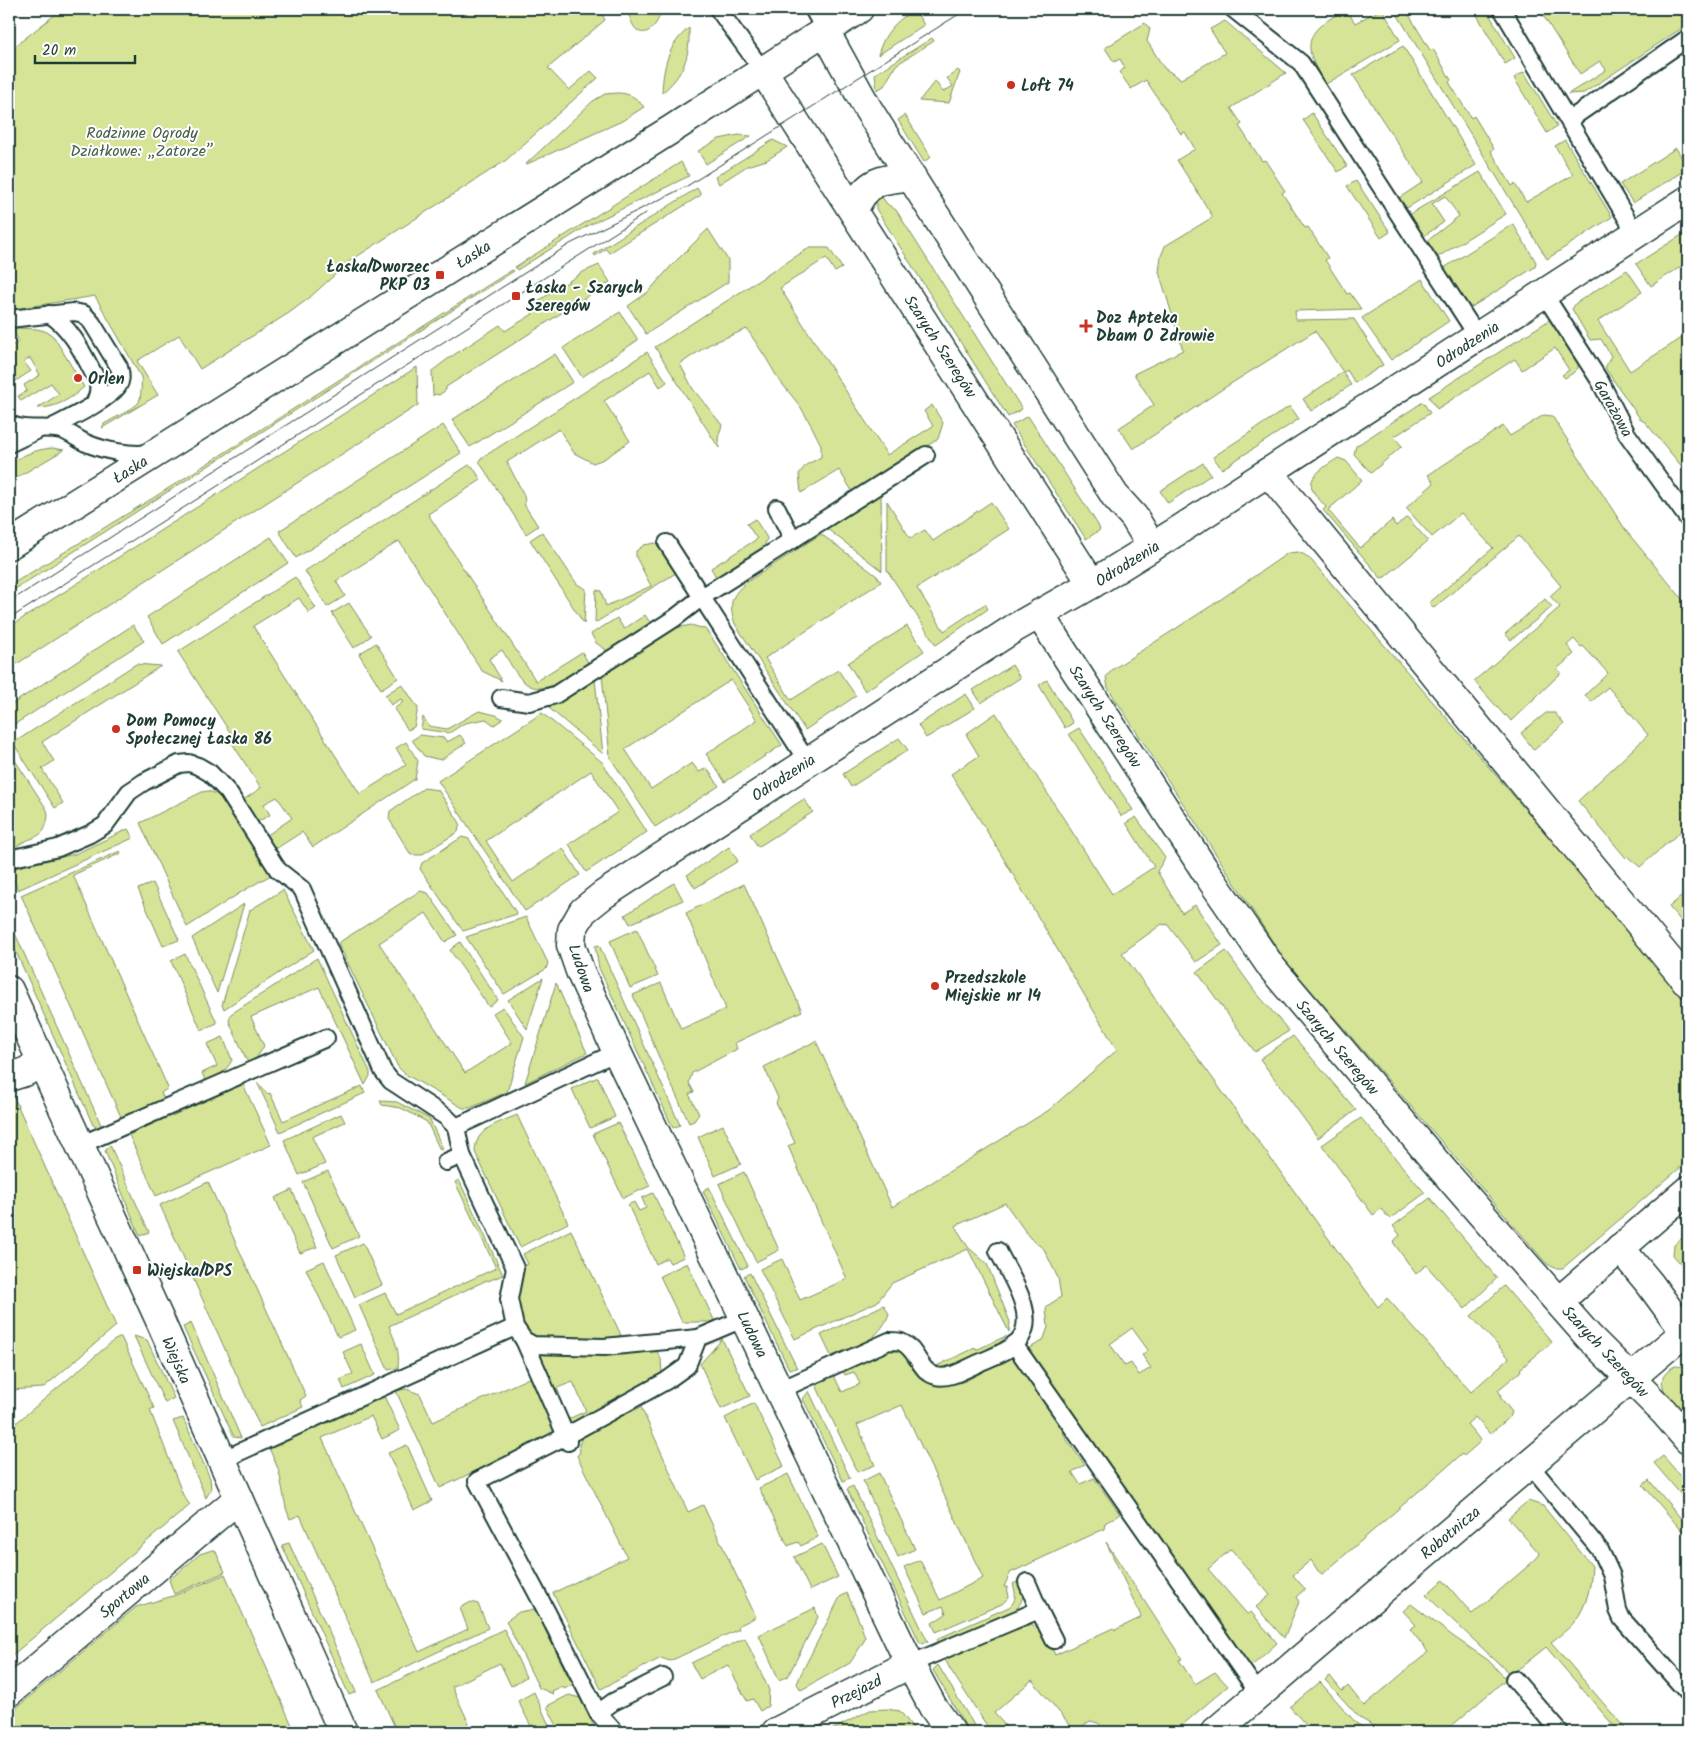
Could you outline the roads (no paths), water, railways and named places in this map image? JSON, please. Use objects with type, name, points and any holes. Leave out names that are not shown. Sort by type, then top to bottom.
[{"type":"street","name":"Łaska","points":[[9,546],[763,70],[819,20],[859,9]]},
{"type":"street","points":[[819,20],[868,109],[1115,496],[1134,518],[1152,547]]},
{"type":"street","name":"Szarych Szeregów","points":[[763,70],[1092,584]]},
{"type":"street","points":[[854,210],[859,197],[870,186],[882,180],[912,177]]},
{"type":"street","name":"Odrodzenia","points":[[572,930],[583,911],[603,895],[1013,629],[1152,547],[1688,200]]},
{"type":"street","points":[[1268,472],[1688,983]]},
{"type":"street","name":"Szarych Szeregów","points":[[1039,614],[1206,872],[1272,968],[1436,1162],[1589,1337],[1664,1412],[1688,1440]]},
{"type":"street","name":"Ludowa","points":[[572,930],[571,945],[580,971],[618,1052],[910,1664],[933,1707],[951,1732]]},
{"type":"street","name":"Wiejska","points":[[9,990],[343,1732]]},
{"type":"street","points":[[9,1078],[41,1063]]},
{"type":"street","points":[[1559,1301],[1688,1190]]},
{"type":"street","points":[[1620,1248],[1650,1284],[1687,1334]]},
{"type":"street","name":"Robotnicza","points":[[1215,1732],[1529,1464],[1631,1378],[1687,1334]]},
{"type":"street","name":"Sportowa","points":[[9,1692],[239,1498]]},
{"type":"street","name":"Przejazd","points":[[776,1732],[910,1664]]},
{"type":"lane","points":[[718,9],[763,70]]},
{"type":"lane","points":[[1233,9],[1301,63],[1478,337]]},
{"type":"lane","points":[[1502,9],[1636,234]]},
{"type":"lane","points":[[1569,120],[1688,38]]},
{"type":"lane","name":"Garażowa","points":[[1544,294],[1600,381],[1627,434],[1688,518]]},
{"type":"lane","points":[[9,319],[74,312],[84,314],[92,323],[119,367],[121,375],[118,385],[94,404],[9,444]]},
{"type":"lane","points":[[49,314],[59,320],[70,334],[97,380],[99,394],[94,404]]},
{"type":"lane","points":[[9,424],[25,429],[64,431],[97,447],[139,454],[158,452]]},
{"type":"lane","points":[[501,698],[529,702],[555,695],[675,618],[702,597],[926,455]]},
{"type":"lane","points":[[777,508],[793,540]]},
{"type":"lane","points":[[667,543],[807,762]]},
{"type":"lane","points":[[9,860],[58,848],[90,834],[105,824],[129,792],[179,764],[189,762],[210,773],[237,804],[278,870],[302,889],[383,1071],[391,1081],[446,1117],[456,1127],[462,1155],[515,1268],[509,1299],[519,1333],[567,1439]]},
{"type":"lane","points":[[80,1145],[326,1038]]},
{"type":"lane","points":[[456,1127],[618,1052]]},
{"type":"lane","points":[[446,1162],[462,1155]]},
{"type":"lane","points":[[780,1390],[889,1341],[901,1342],[906,1345],[930,1374],[938,1377],[965,1369],[1019,1341],[1026,1319],[1024,1304],[998,1251]]},
{"type":"lane","points":[[519,1333],[533,1345],[604,1347],[698,1338],[745,1318]]},
{"type":"lane","points":[[222,1460],[519,1333]]},
{"type":"lane","points":[[615,1732],[598,1713],[532,1575],[477,1481],[567,1439],[666,1381],[687,1366],[698,1338]]},
{"type":"lane","points":[[1014,1344],[1259,1694]]},
{"type":"lane","points":[[1529,1464],[1600,1550],[1612,1576],[1618,1610],[1622,1619],[1688,1692]]},
{"type":"lane","points":[[1027,1582],[1054,1640]]},
{"type":"lane","points":[[910,1664],[1039,1610]]},
{"type":"lane","points":[[598,1713],[613,1702],[663,1677]]},
{"type":"lane","points":[[1514,1679],[1560,1732]]},
{"type":"tram line","points":[[9,602],[570,244],[687,186],[967,9]]},
{"type":"tram line","points":[[9,619],[646,213]]},
{"type":"place","name":"Loft 74","points":[[1011,85]]},
{"type":"place","name":"Łaska/Dworzec PKP 03","points":[[440,275]]},
{"type":"place","name":"Łaska - Szarych Szeregów","points":[[516,296]]},
{"type":"place","name":"Doz Apteka Dbam O Zdrowie","points":[[1086,326]]},
{"type":"place","name":"Orlen","points":[[78,378]]},
{"type":"place","name":"Dom Pomocy Społecznej Łaska 86","points":[[116,729]]},
{"type":"place","name":"Przedszkole Miejskie nr 14","points":[[935,986]]},
{"type":"place","name":"Wiejska/DPS","points":[[137,1270]]},
{"type":"park label","name":"Rodzinne Ogrody Działkowe: „Zatorze”","points":[[142,141]]}]
